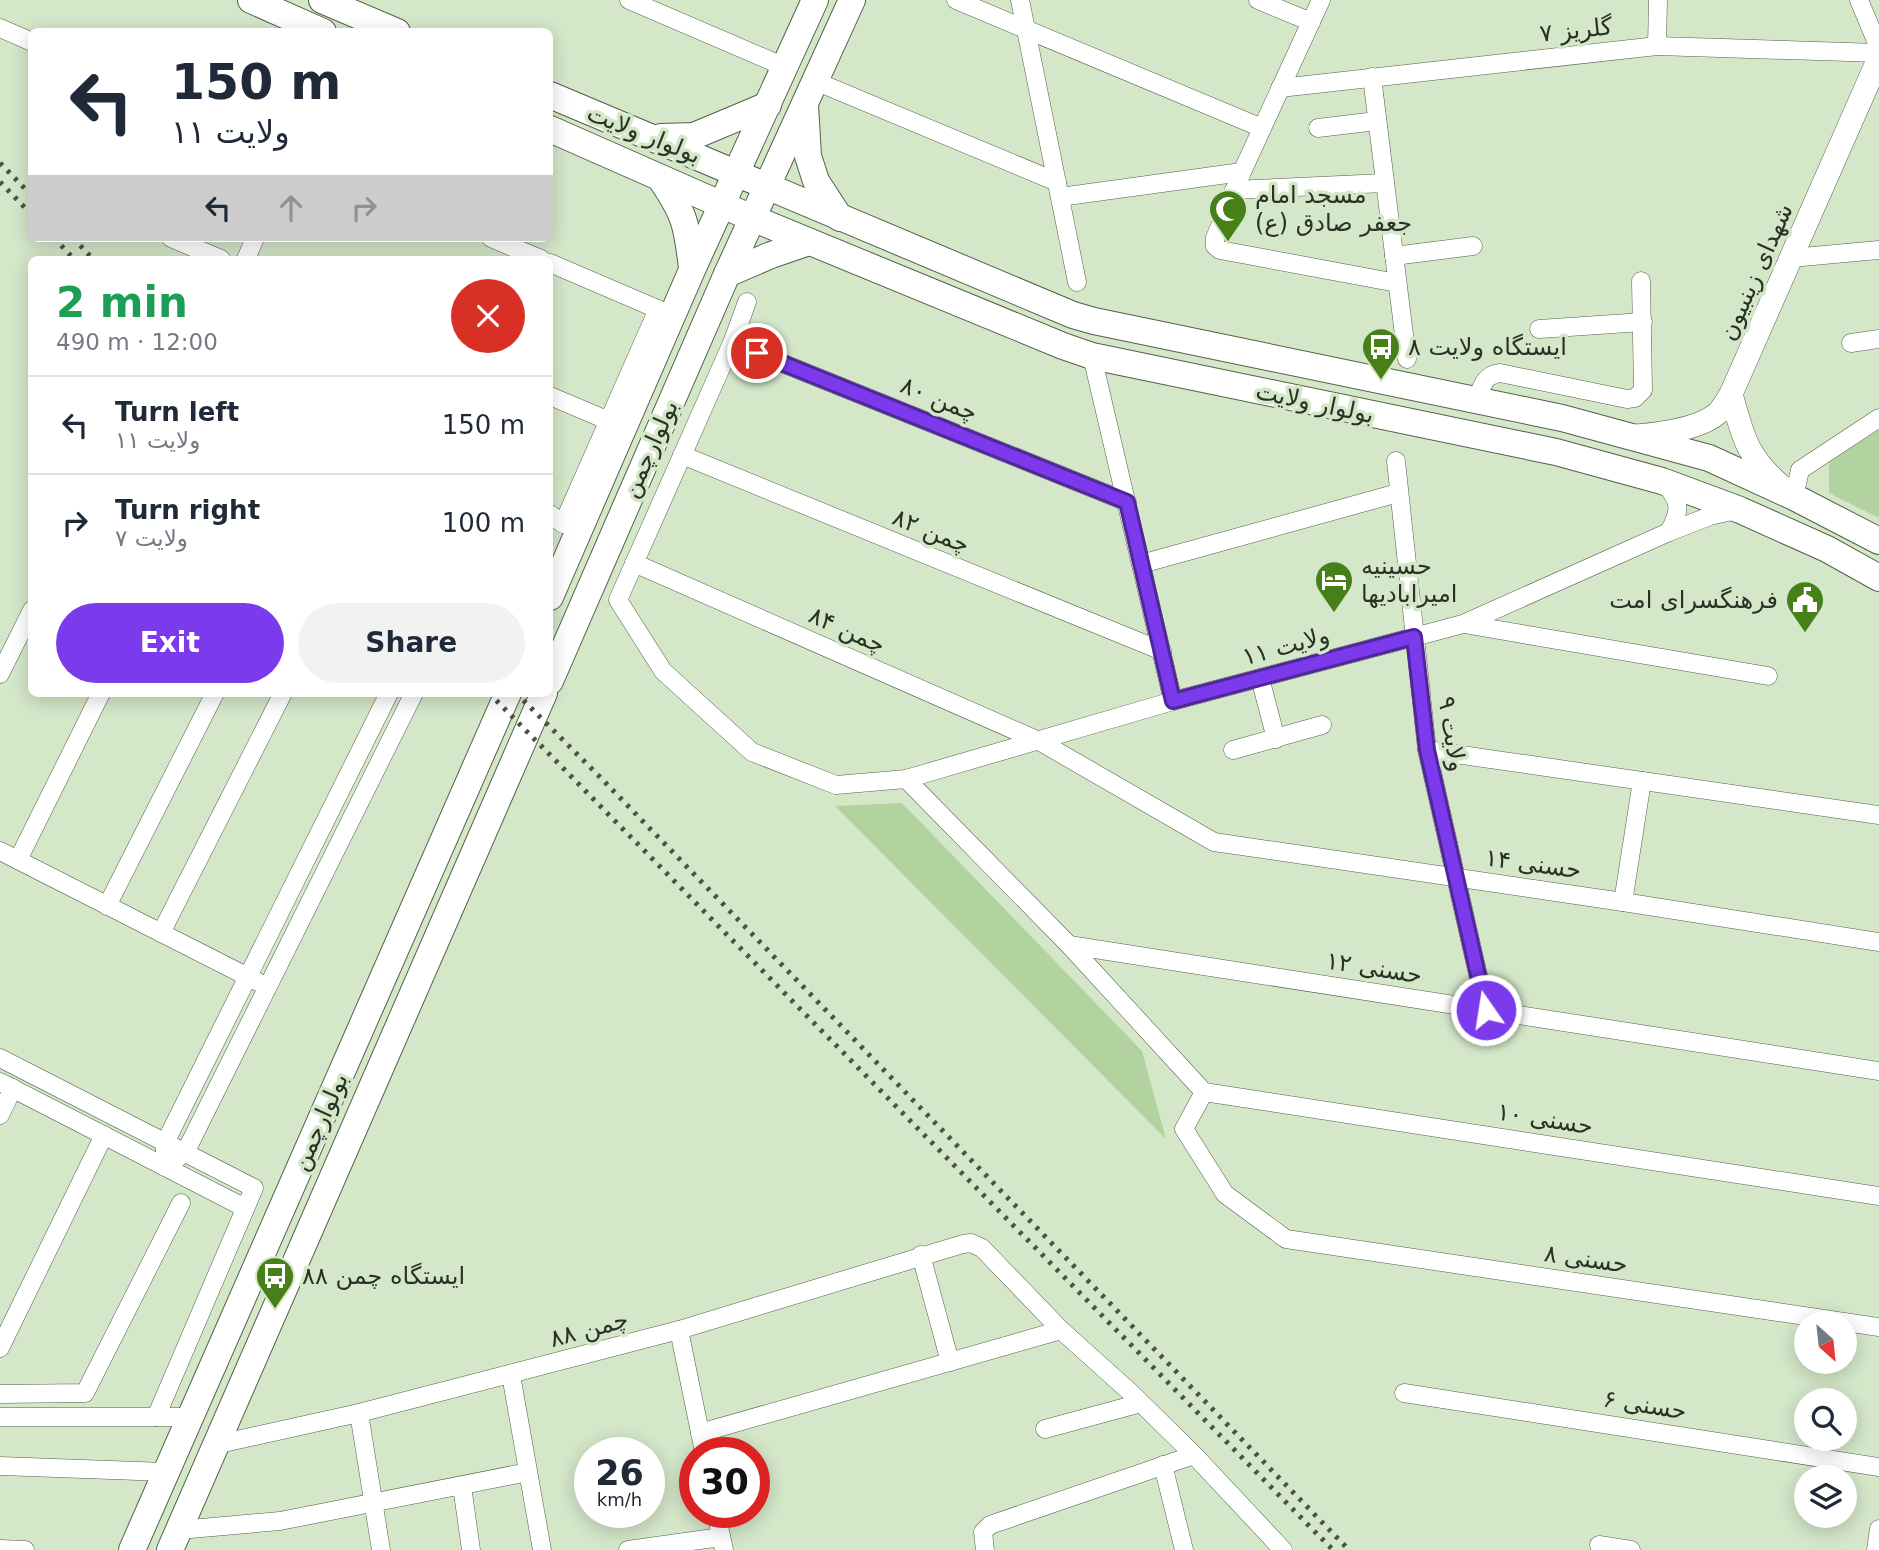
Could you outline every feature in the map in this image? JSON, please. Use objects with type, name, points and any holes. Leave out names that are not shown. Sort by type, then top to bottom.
[{"type":"main road","points":[[251,0],[314,28]]},
{"type":"main road","points":[[322,0],[355,7],[390,28]]},
{"type":"main road","points":[[738,172],[815,0]]},
{"type":"main road","points":[[767,185],[852,0]]},
{"type":"main road","points":[[810,91],[808,156],[816,181],[840,218]]},
{"type":"main road","name":"بولوار ولایت","points":[[553,96],[738,172],[840,218],[1094,321],[1562,418],[1709,458],[1794,497],[1879,541]]},
{"type":"main road","points":[[651,137],[694,136],[768,105]]},
{"type":"main road","name":"بولوار ولایت","points":[[553,130],[809,242],[1092,356],[1556,453],[1662,481],[1740,510],[1828,549],[1879,579]]},
{"type":"main road","name":"بولوارچمن","points":[[553,590],[665,312],[692,270],[738,172]]},
{"type":"main road","points":[[660,177],[681,209],[688,230],[692,270]]},
{"type":"main road","name":"بولوارچمن","points":[[553,674],[767,185]]},
{"type":"main road","points":[[727,274],[809,242]]},
{"type":"main road","name":"بولوارچمن","points":[[132,1550],[506,697]]},
{"type":"main road","name":"بولوارچمن","points":[[174,1540],[542,697]]},
{"type":"street","points":[[629,0],[785,67]]},
{"type":"street","points":[[956,0],[1262,128]]},
{"type":"street","points":[[1020,0],[1077,282]]},
{"type":"street","points":[[1258,0],[1311,22]]},
{"type":"street","points":[[1321,0],[1234,190],[1215,238],[1215,246],[1220,250],[1397,283]]},
{"type":"street","points":[[1657,46],[1658,0]]},
{"type":"street","points":[[1860,0],[1879,53]]},
{"type":"street","points":[[0,28],[28,40]]},
{"type":"street","name":"گلریز ۷","points":[[1280,88],[1657,46],[1879,53]]},
{"type":"street","name":"شهدای زینبیون","points":[[1731,394],[1879,53]]},
{"type":"street","points":[[1372,77],[1407,359]]},
{"type":"street","points":[[810,91],[1058,189],[1242,172]]},
{"type":"street","points":[[1318,128],[1377,121]]},
{"type":"street","points":[[1234,190],[1384,183]]},
{"type":"street","points":[[181,242],[214,256]]},
{"type":"street","points":[[501,242],[534,256]]},
{"type":"street","points":[[1394,256],[1473,246]]},
{"type":"street","points":[[1791,258],[1879,250]]},
{"type":"street","points":[[553,264],[665,312],[556,519]]},
{"type":"street","points":[[1477,400],[1484,380],[1490,374],[1500,373],[1627,399],[1635,398],[1643,390],[1641,281]]},
{"type":"street","points":[[634,563],[732,343],[747,302]]},
{"type":"street","points":[[1539,329],[1643,322]]},
{"type":"street","points":[[1851,343],[1879,339]]},
{"type":"street","name":"چمن ۸۰","points":[[732,343],[1127,502]]},
{"type":"street","points":[[1092,356],[1173,701]]},
{"type":"street","points":[[1631,437],[1663,433],[1695,424],[1717,414],[1731,394]]},
{"type":"street","points":[[1731,394],[1746,444],[1762,470],[1794,497],[1800,470],[1879,418]]},
{"type":"street","points":[[553,397],[609,421]]},
{"type":"street","name":"چمن ۸۲","points":[[682,455],[1162,651]]},
{"type":"street","name":"ولایت ۹","points":[[1396,461],[1427,750],[1486,1010]]},
{"type":"street","points":[[1662,481],[1675,495],[1679,509],[1669,532]]},
{"type":"street","points":[[1141,564],[1398,493]]},
{"type":"street","name":"ولایت ۱۱","points":[[634,563],[618,600],[663,671],[752,752],[835,785],[906,779],[1173,701],[1464,624],[1669,532],[1710,516],[1740,510]]},
{"type":"street","name":"چمن ۸۴","points":[[634,563],[1039,741]]},
{"type":"street","points":[[0,674],[28,618]]},
{"type":"street","points":[[1464,624],[1768,676]]},
{"type":"street","points":[[1260,678],[1276,738]]},
{"type":"street","points":[[18,860],[99,697]]},
{"type":"street","points":[[107,906],[213,697]]},
{"type":"street","points":[[161,933],[281,697]]},
{"type":"street","points":[[165,1167],[165,1143],[387,697]]},
{"type":"street","points":[[165,1167],[184,1153],[412,697]]},
{"type":"street","points":[[1233,750],[1322,725]]},
{"type":"street","name":"حسنی ۱۴","points":[[1039,741],[1214,842],[1879,942]]},
{"type":"street","points":[[1427,750],[1879,815]]},
{"type":"street","points":[[906,779],[1069,945],[1204,1092]]},
{"type":"street","points":[[1623,902],[1642,781]]},
{"type":"street","points":[[0,851],[267,987]]},
{"type":"street","name":"حسنی ۱۲","points":[[1069,945],[1879,1071]]},
{"type":"street","points":[[0,1058],[254,1188],[156,1417]]},
{"type":"street","points":[[0,1115],[6,1085],[245,1208]]},
{"type":"street","name":"حسنی ۱۰","points":[[1204,1092],[1879,1195]]},
{"type":"street","name":"حسنی ۸","points":[[1204,1092],[1184,1129],[1225,1194],[1286,1239],[1879,1327]]},
{"type":"street","points":[[68,1117],[78,1098]]},
{"type":"street","points":[[0,1348],[104,1135]]},
{"type":"street","points":[[0,1394],[85,1392],[181,1203]]},
{"type":"street","name":"چمن ۸۸","points":[[214,1446],[511,1375],[679,1330],[921,1255],[971,1244],[982,1248],[1061,1330]]},
{"type":"street","points":[[921,1255],[950,1362]]},
{"type":"street","points":[[679,1330],[701,1437]]},
{"type":"street","points":[[700,1433],[1061,1330],[1142,1403],[1283,1550]]},
{"type":"street","points":[[511,1375],[542,1550]]},
{"type":"street","name":"حسنی ۶","points":[[1404,1393],[1879,1466]]},
{"type":"street","points":[[1045,1429],[1142,1403]]},
{"type":"street","points":[[359,1413],[381,1550]]},
{"type":"street","points":[[0,1417],[191,1417]]},
{"type":"street","points":[[984,1541],[990,1525],[1194,1455]]},
{"type":"street","points":[[1163,1465],[1184,1550]]},
{"type":"street","points":[[0,1466],[166,1472]]},
{"type":"street","points":[[174,1540],[374,1504],[528,1472]]},
{"type":"street","points":[[462,1486],[471,1550]]},
{"type":"street","points":[[1875,1550],[1879,1529]]},
{"type":"street","points":[[628,1550],[723,1544]]},
{"type":"street","points":[[1599,1545],[1631,1550]]},
{"type":"street","points":[[0,1549],[25,1550]]},
{"type":"green space","points":[[1879,427],[1879,518],[1829,493],[1829,458]]},
{"type":"green space","points":[[902,803],[1142,1051],[1166,1139],[835,806]]},
{"type":"railway","points":[[0,163],[28,192]]},
{"type":"railway","points":[[0,182],[28,211]]},
{"type":"railway","points":[[58,242],[71,256]]},
{"type":"railway","points":[[77,242],[90,256]]},
{"type":"railway","points":[[493,697],[1333,1550]]},
{"type":"railway","points":[[520,697],[1349,1550]]},
{"type":"place","name":"مسجد امام جعفر صادق (ع)","points":[[1228,243]]},
{"type":"place","name":"ایستگاه ولایت ۸","points":[[1381,381]]},
{"type":"place","name":"حسینیه امیرابادیها","points":[[1334,614]]},
{"type":"place","name":"فرهنگسرای امت","points":[[1805,634]]},
{"type":"place","name":"ایستگاه چمن ۸۸","points":[[275,1310]]},
{"type":"route","points":[[757,353],[1127,502],[1173,701],[1414,637],[1427,750],[1486,1010]]}]
